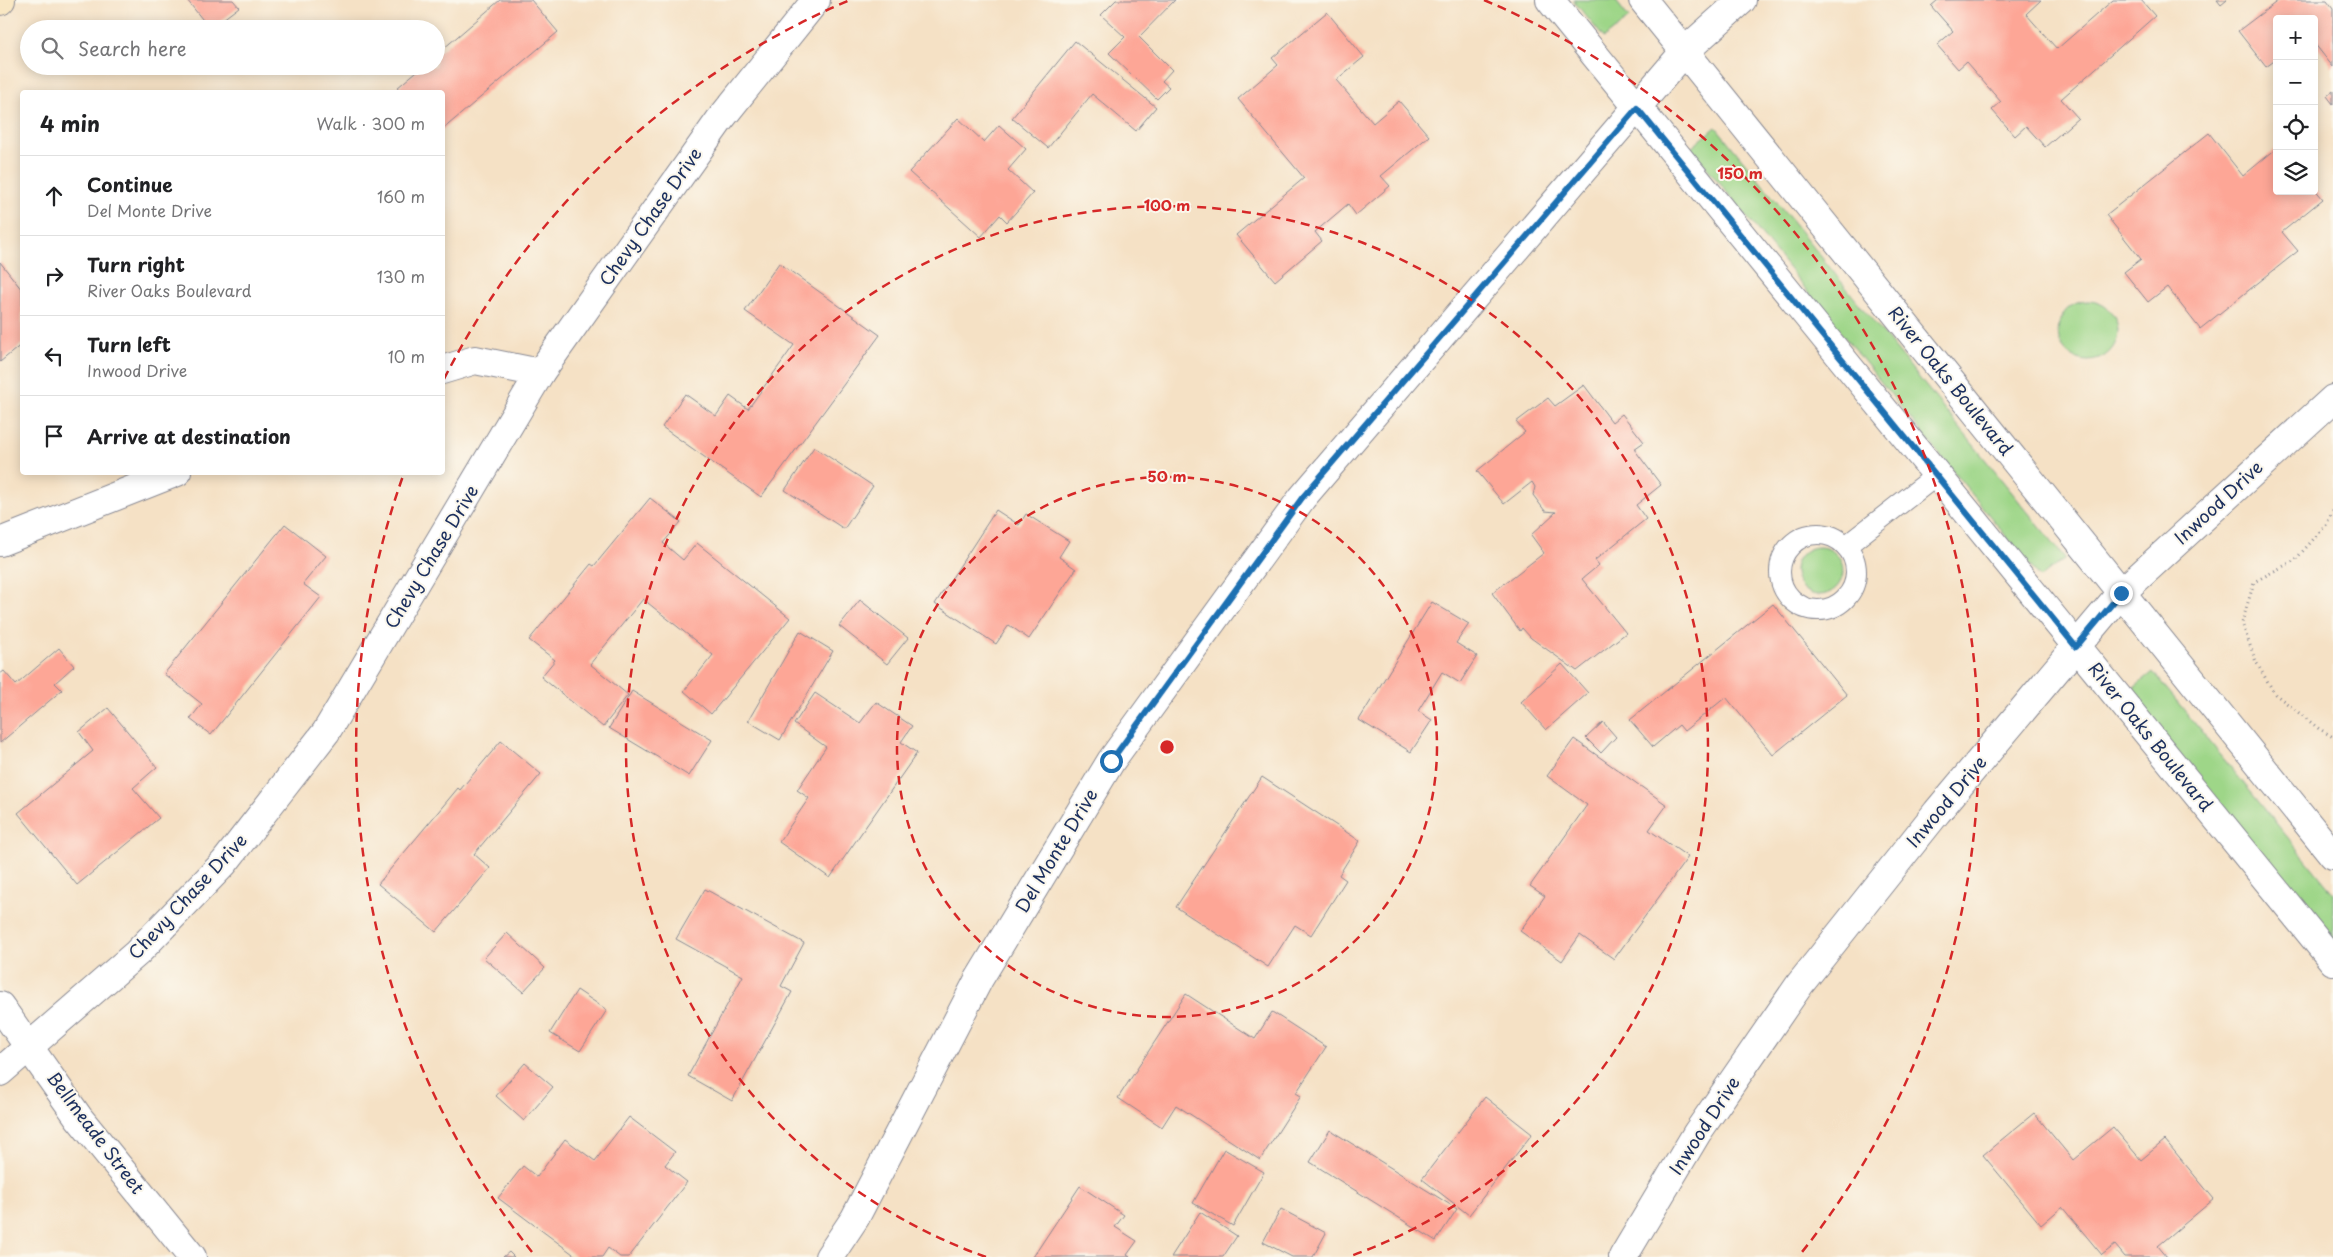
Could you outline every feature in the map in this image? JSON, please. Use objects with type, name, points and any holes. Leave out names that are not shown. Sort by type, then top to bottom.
[{"type":"street","name":"Chevy Chase Drive","points":[[0,1072],[137,954],[224,863],[326,732],[540,373],[719,121],[816,0]]},
{"type":"street","name":"River Oaks Boulevard","points":[[1550,0],[2333,961]]},
{"type":"street","name":"River Oaks Boulevard","points":[[1643,0],[2333,856]]},
{"type":"street","name":"Del Monte Drive","points":[[829,1257],[855,1218],[980,979],[1111,761],[1302,498],[1685,51],[1742,0]]},
{"type":"street","points":[[445,369],[474,360],[540,373]]},
{"type":"street","name":"Inwood Drive","points":[[1623,1257],[1697,1134],[1800,984],[1937,812],[2121,593],[2333,399]]},
{"type":"street","points":[[0,542],[169,475]]},
{"type":"street","name":"Bellmeade Street","points":[[0,1006],[31,1047],[79,1118],[192,1257]]},
{"type":"lane","points":[[1846,546],[1937,475]]},
{"type":"path","points":[[2333,511],[2326,524],[2295,560],[2254,582],[2242,623],[2256,662],[2275,694],[2318,728],[2333,737]]},
{"type":"green space","points":[[1573,0],[1615,0],[1629,18],[1604,38]]},
{"type":"green space","points":[[1716,127],[2065,558],[2040,578],[1691,148]]},
{"type":"green space","points":[[2082,301],[2094,301],[2105,306],[2113,314],[2118,325],[2116,343],[2105,356],[2094,361],[2082,361],[2071,356],[2063,348],[2058,337],[2058,325],[2063,314],[2071,306]]},
{"type":"green space","points":[[1819,547],[1828,549],[1836,554],[1841,562],[1843,571],[1841,580],[1836,588],[1828,593],[1819,595],[1810,593],[1802,588],[1797,580],[1795,571],[1797,562],[1802,554],[1810,549]]},
{"type":"green space","points":[[2153,672],[2333,893],[2333,944],[2128,693]]},
{"type":"building","points":[[187,0],[233,0],[239,7],[222,20],[203,20]]},
{"type":"building","points":[[500,0],[531,0],[558,32],[445,127],[445,90],[399,90],[397,88],[412,75],[445,75],[445,47]]},
{"type":"building","points":[[1116,0],[1175,0],[1139,37],[1172,70],[1162,81],[1169,87],[1157,99],[1109,53],[1125,37],[1101,15]]},
{"type":"building","points":[[1938,0],[2041,0],[2026,14],[2057,49],[2113,0],[2141,0],[2155,16],[2061,99],[2078,118],[2045,147],[2026,126],[2015,136],[1992,110],[2001,102],[1966,62],[1958,69],[1937,45],[1953,31],[1931,6]]},
{"type":"building","points":[[2217,0],[2227,0],[2221,5]]},
{"type":"building","points":[[2279,0],[2327,0],[2333,8],[2333,67],[2318,48],[2318,15],[2273,15],[2273,62],[2266,67],[2238,31]]},
{"type":"building","points":[[1327,12],[1364,57],[1336,80],[1373,123],[1399,101],[1429,136],[1381,176],[1390,186],[1356,215],[1348,204],[1315,232],[1322,241],[1275,281],[1236,235],[1304,178],[1238,99],[1278,65],[1272,58]]},
{"type":"building","points":[[1075,41],[1156,107],[1136,131],[1092,94],[1048,148],[1012,118]]},
{"type":"building","points":[[2333,91],[2333,104],[2327,96]]},
{"type":"building","points":[[958,118],[984,142],[999,125],[1026,149],[1008,170],[1033,193],[1007,222],[1000,215],[981,237],[909,172]]},
{"type":"building","points":[[2209,133],[2243,176],[2273,151],[2273,195],[2318,195],[2318,193],[2323,199],[2282,232],[2298,251],[2200,329],[2167,287],[2148,302],[2124,272],[2141,259],[2106,215]]},
{"type":"building","points":[[0,262],[20,287],[20,346],[0,362]]},
{"type":"building","points":[[779,263],[880,335],[761,497],[662,427],[685,394],[716,416],[730,396],[748,409],[794,345],[745,311]]},
{"type":"building","points":[[1584,385],[1612,422],[1622,414],[1644,442],[1634,449],[1661,485],[1636,505],[1646,519],[1595,560],[1599,565],[1582,579],[1626,633],[1577,671],[1531,638],[1522,628],[1520,631],[1492,593],[1544,553],[1531,535],[1556,512],[1545,511],[1533,495],[1535,487],[1532,482],[1504,504],[1477,471],[1525,432],[1516,422],[1548,398],[1555,406]]},
{"type":"building","points":[[814,447],[873,486],[844,529],[785,490]]},
{"type":"building","points":[[650,498],[681,522],[663,543],[683,560],[697,543],[790,618],[711,714],[684,691],[713,655],[643,599],[590,664],[628,695],[603,727],[541,677],[555,660],[529,640],[591,564],[594,566]]},
{"type":"building","points":[[996,510],[1019,525],[1026,514],[1069,541],[1059,557],[1076,569],[1029,639],[1009,625],[996,644],[935,604]]},
{"type":"building","points":[[285,524],[326,556],[303,584],[321,597],[211,735],[190,719],[202,704],[164,674]]},
{"type":"building","points":[[860,600],[908,638],[887,664],[839,626]]},
{"type":"building","points":[[1432,602],[1469,624],[1456,643],[1477,656],[1460,683],[1442,672],[1418,711],[1432,720],[1411,752],[1359,720]]},
{"type":"building","points":[[1773,604],[1847,695],[1773,755],[1726,697],[1684,731],[1679,725],[1653,747],[1630,720]]},
{"type":"building","points":[[800,631],[833,651],[780,740],[748,721]]},
{"type":"building","points":[[59,648],[74,666],[55,683],[62,690],[0,743],[0,674],[4,671],[16,685]]},
{"type":"building","points":[[1562,664],[1588,693],[1546,730],[1521,702]]},
{"type":"building","points":[[632,691],[712,740],[689,776],[609,728]]},
{"type":"building","points":[[815,693],[860,723],[876,702],[912,726],[901,742],[917,753],[830,878],[779,842],[809,798],[797,790],[826,747],[794,724]]},
{"type":"building","points":[[108,708],[157,767],[133,788],[159,818],[77,885],[18,813],[93,751],[79,732]]},
{"type":"building","points":[[1603,722],[1616,737],[1601,753],[1586,738]]},
{"type":"building","points":[[1574,739],[1667,805],[1649,830],[1688,857],[1614,959],[1580,935],[1562,961],[1520,931],[1545,896],[1530,886],[1587,805],[1547,776]]},
{"type":"building","points":[[501,741],[541,774],[474,854],[490,868],[436,932],[378,884],[458,788],[460,790]]},
{"type":"building","points":[[1262,777],[1360,841],[1339,875],[1346,880],[1311,935],[1295,925],[1268,967],[1176,907]]},
{"type":"building","points":[[705,889],[804,943],[781,986],[792,992],[732,1101],[688,1076],[743,976],[676,939]]},
{"type":"building","points":[[507,933],[545,968],[523,992],[484,958]]},
{"type":"building","points":[[577,990],[607,1010],[580,1051],[550,1033]]},
{"type":"building","points":[[1186,994],[1255,1039],[1272,1012],[1326,1047],[1296,1093],[1301,1096],[1260,1160],[1176,1105],[1162,1127],[1118,1098]]},
{"type":"building","points":[[525,1063],[553,1087],[524,1121],[496,1096]]},
{"type":"building","points":[[1485,1097],[1532,1134],[1469,1215],[1422,1179]]},
{"type":"building","points":[[2034,1113],[2073,1160],[2113,1127],[2141,1160],[2165,1140],[2214,1199],[2158,1246],[2167,1257],[2125,1257],[2115,1245],[2102,1255],[2062,1207],[2041,1225],[1983,1155]]},
{"type":"building","points":[[629,1117],[675,1152],[665,1165],[687,1182],[629,1257],[620,1257],[608,1248],[602,1257],[577,1257],[498,1198],[523,1166],[537,1177],[565,1139],[595,1161]]},
{"type":"building","points":[[1330,1130],[1457,1209],[1436,1241],[1310,1162]]},
{"type":"building","points":[[1224,1149],[1264,1172],[1233,1226],[1193,1203]]},
{"type":"building","points":[[1080,1186],[1124,1215],[1115,1227],[1137,1241],[1127,1255],[1130,1257],[1033,1257]]},
{"type":"building","points":[[1281,1209],[1326,1233],[1313,1257],[1292,1257],[1263,1242]]},
{"type":"building","points":[[1200,1212],[1237,1236],[1223,1257],[1171,1257]]},
{"type":"building","points":[[509,1252],[514,1257],[503,1257]]},
{"type":"route","points":[[1111,761],[1302,498],[1637,108],[2076,647],[2121,593]]}]
